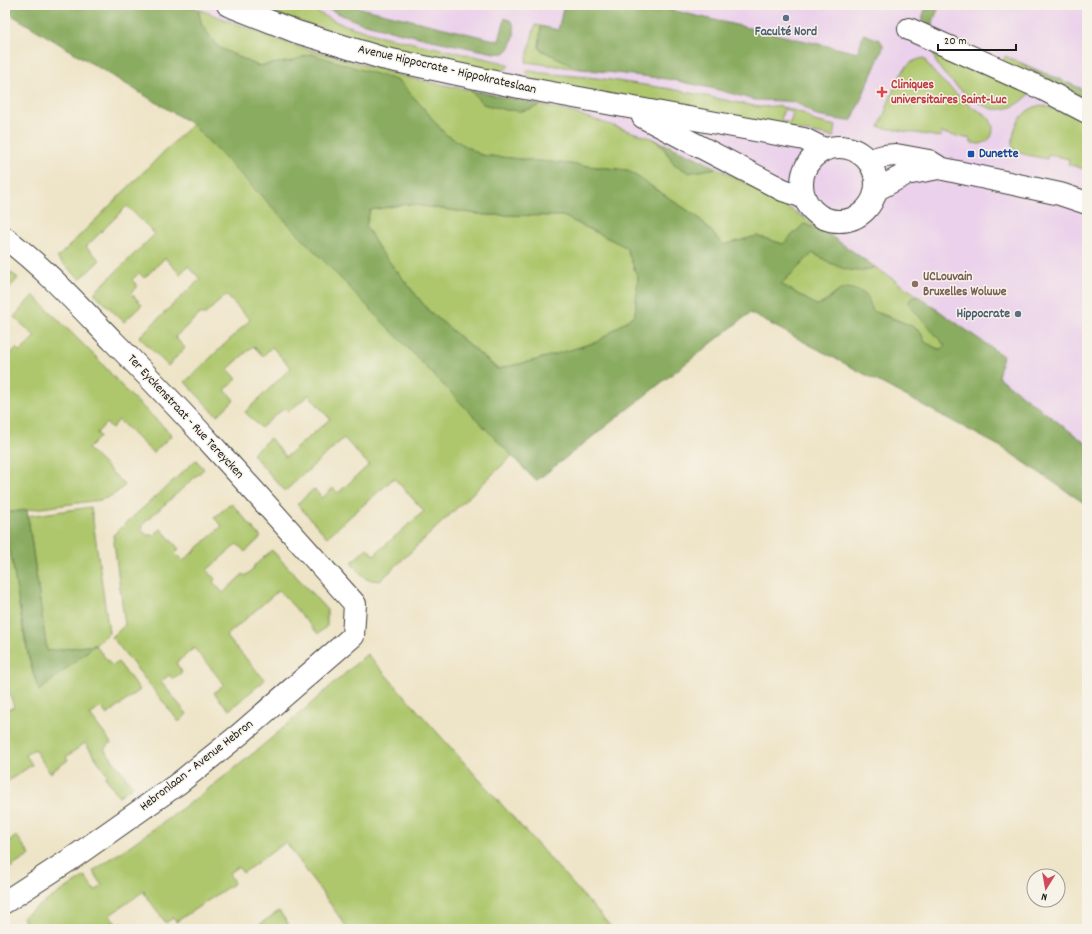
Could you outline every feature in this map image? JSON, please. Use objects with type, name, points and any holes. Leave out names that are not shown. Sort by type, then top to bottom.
[{"type":"street","name":"Avenue Hippocrate - Hippokrateslaan","points":[[228,5],[297,32],[382,58],[519,87],[804,139],[824,149]]},
{"type":"street","points":[[909,29],[1043,89],[1087,112]]},
{"type":"street","name":"Avenue Hippocrate - Hippokrateslaan","points":[[624,107],[783,190],[804,198]]},
{"type":"street","points":[[839,146],[859,152],[869,160],[877,180],[876,190],[873,200],[867,209],[859,216],[844,221],[829,220],[818,215],[810,207],[804,198],[802,179],[804,170],[809,161],[816,154],[824,149],[839,146]]},
{"type":"street","points":[[869,160],[884,156],[896,156],[929,161],[939,168]]},
{"type":"street","points":[[876,190],[906,174],[939,168],[1060,194],[1087,203]]},
{"type":"street","name":"Ter Eyckenstraat - Rue Tereycken","points":[[5,238],[21,250],[156,384],[355,604]]},
{"type":"street","name":"Hebronlaan - Avenue Hebron","points":[[5,902],[74,857],[179,783],[240,734],[353,636],[355,604]]},
{"type":"shaded area","name":"UCLouvain Bruxelles Woluwe","points":[[26,5],[1087,5],[1087,477],[809,329]]},
{"type":"green space","points":[[5,5],[129,5],[134,7],[147,7],[150,5],[188,5],[198,9],[202,26],[218,47],[258,66],[292,61],[311,54],[399,81],[445,134],[481,155],[627,170],[699,218],[723,245],[757,236],[783,244],[804,224],[820,230],[875,267],[858,271],[850,270],[835,265],[813,253],[781,284],[816,305],[825,302],[838,291],[843,289],[849,288],[860,292],[867,296],[873,311],[912,326],[921,333],[925,342],[938,349],[942,349],[945,346],[909,305],[910,299],[918,296],[1003,356],[998,377],[1087,444],[1087,505],[1003,448],[750,313],[536,481],[192,124],[5,11]],"holes":[[[408,204],[485,215],[563,216],[626,247],[638,278],[635,315],[597,342],[536,360],[497,369],[428,310],[379,249],[366,226],[370,210]]]},
{"type":"green space","points":[[249,5],[289,5],[317,12],[339,23],[377,35],[501,62],[509,66],[498,73],[369,44]]},
{"type":"green space","points":[[320,5],[348,5],[499,41],[505,18],[513,24],[514,38],[507,51],[504,53],[494,53],[361,23]]},
{"type":"green space","points":[[564,5],[649,5],[858,53],[863,34],[880,40],[883,48],[852,120],[847,121],[817,116],[793,102],[755,100],[711,88],[667,79],[581,69],[541,50],[539,47],[541,26],[558,30]]},
{"type":"green space","points":[[927,5],[940,5],[931,26],[923,20],[923,15]]},
{"type":"green space","points":[[198,9],[290,44],[410,78],[470,90],[483,104],[506,110],[531,109],[541,105],[574,113],[651,138],[662,145],[667,154],[705,170],[717,168],[762,192],[807,219],[820,230],[804,224],[783,244],[757,236],[723,245],[699,218],[627,170],[481,155],[445,134],[420,104],[311,54],[292,61],[258,66],[218,47],[202,26]]},
{"type":"green space","points":[[535,25],[541,26],[539,47],[541,50],[581,69],[526,62]]},
{"type":"green space","points":[[934,52],[1031,91],[1016,105],[1005,109],[994,109],[987,107],[967,95],[947,77],[935,59]]},
{"type":"green space","points":[[1005,56],[1021,63],[1087,99],[1087,106],[1003,62]]},
{"type":"green space","points":[[924,58],[935,74],[944,83],[973,108],[985,114],[989,118],[993,126],[993,130],[991,137],[988,140],[978,144],[971,143],[971,139],[941,133],[940,137],[879,127],[895,86],[903,71],[911,63]]},
{"type":"green space","points":[[1021,63],[1087,91],[1087,99],[1046,78]]},
{"type":"green space","points":[[526,70],[597,78],[671,89],[759,107],[776,106],[787,108],[805,114],[814,121],[836,126],[834,137],[531,80],[526,73]],"holes":[[[784,109],[793,113],[790,123],[781,120]]]},
{"type":"green space","points":[[470,90],[541,105],[521,111],[506,110],[483,104]]},
{"type":"green space","points":[[1042,105],[1087,120],[1087,170],[1068,164],[1069,159],[1048,154],[1047,159],[1034,157],[1020,153],[1013,148],[1012,142],[1014,132],[1022,116],[1031,109]]},
{"type":"green space","points":[[192,124],[514,454],[380,581],[366,579],[351,563],[367,548],[374,555],[424,511],[394,478],[327,537],[297,504],[314,489],[322,498],[333,488],[338,493],[369,465],[344,438],[285,491],[252,454],[270,438],[286,457],[330,419],[309,395],[288,412],[284,408],[261,428],[245,412],[291,368],[272,347],[263,356],[253,346],[228,369],[237,379],[225,390],[234,400],[217,416],[185,382],[250,320],[226,295],[204,315],[201,313],[175,337],[185,348],[168,366],[139,337],[200,279],[188,266],[180,274],[165,258],[144,278],[139,273],[132,280],[138,286],[131,293],[142,305],[124,322],[94,293],[155,234],[127,206],[86,247],[100,260],[80,279],[57,258]]},
{"type":"green space","points":[[651,138],[717,168],[689,173],[674,164],[662,145]]},
{"type":"green space","points":[[408,204],[485,215],[563,216],[626,247],[638,278],[635,315],[597,342],[536,360],[498,369],[428,310],[379,249],[366,226],[370,210]]},
{"type":"green space","points":[[813,253],[832,264],[858,271],[866,271],[875,267],[918,296],[912,298],[945,346],[942,349],[931,346],[924,341],[918,330],[899,320],[873,311],[870,307],[868,297],[833,294],[823,303],[816,305],[781,284]]},
{"type":"green space","points":[[5,268],[18,278],[5,293]]},
{"type":"green space","points":[[33,295],[97,358],[126,391],[172,435],[153,453],[119,420],[112,428],[106,423],[97,433],[100,437],[88,449],[125,485],[122,488],[111,496],[100,500],[5,513],[5,360],[16,348],[20,352],[35,336],[14,317]]},
{"type":"green space","points":[[196,460],[204,469],[143,524],[142,530],[147,535],[154,535],[161,529],[179,549],[175,553],[183,561],[222,526],[214,518],[231,503],[261,537],[245,552],[237,544],[207,570],[215,579],[213,582],[223,593],[243,574],[245,576],[254,569],[253,567],[272,550],[327,610],[327,626],[318,634],[279,590],[226,636],[265,680],[229,710],[214,693],[224,684],[194,648],[176,663],[182,672],[173,679],[169,675],[161,682],[187,714],[179,722],[112,637],[125,625],[113,535]]},
{"type":"green space","points":[[91,507],[109,633],[95,645],[112,666],[118,662],[140,690],[107,715],[101,707],[90,715],[111,743],[104,749],[133,786],[119,796],[105,777],[108,775],[85,743],[66,757],[68,760],[50,773],[34,749],[26,755],[32,765],[5,783],[5,731],[8,729],[5,725],[5,711],[14,707],[5,679],[5,535],[11,554],[22,627],[29,659],[39,691],[94,645],[47,651],[28,516]]},
{"type":"green space","points":[[27,510],[47,651],[95,645],[39,691],[29,657],[12,560],[5,535],[5,513]]},
{"type":"green space","points":[[367,654],[613,929],[348,929],[286,842],[243,873],[238,867],[229,873],[234,883],[176,922],[173,918],[166,923],[144,891],[110,915],[117,925],[122,922],[126,929],[30,929],[22,917],[85,876],[95,891],[102,886],[93,871],[206,791],[277,733]]},
{"type":"green space","points":[[17,836],[30,855],[5,871],[5,843]]},
{"type":"green space","points":[[279,911],[292,929],[253,929]]},
{"type":"place","name":"Faculté Nord","points":[[786,18]]},
{"type":"place","name":"Cliniques universitaires Saint-Luc","points":[[882,92]]},
{"type":"place","name":"Dunette","points":[[971,154]]},
{"type":"place","name":"UCLouvain Bruxelles Woluwe","points":[[915,284]]},
{"type":"place","name":"Hippocrate","points":[[1018,314]]}]
